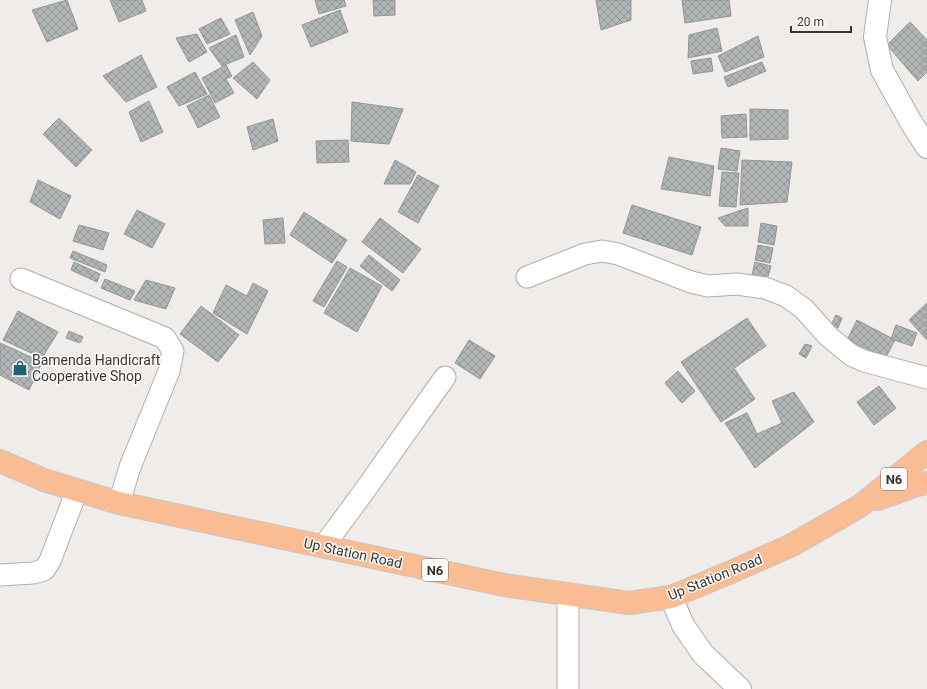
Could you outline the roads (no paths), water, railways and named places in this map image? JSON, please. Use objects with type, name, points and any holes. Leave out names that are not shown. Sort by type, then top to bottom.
[{"type":"highway","name":"N6","points":[[860,506],[927,452]]},
{"type":"highway","name":"Up Station Road","points":[[0,461],[44,480],[119,503],[504,585],[629,603],[671,596],[731,572],[792,545],[860,506]]},
{"type":"highway","name":"N6","points":[[860,506],[917,485],[927,483]]},
{"type":"street","points":[[880,0],[875,37],[882,70],[912,124],[927,147]]},
{"type":"street","points":[[527,277],[585,254],[602,251],[618,254],[691,282],[708,286],[737,284],[765,288],[786,296],[804,309],[828,336],[851,355],[864,361],[927,378]]},
{"type":"street","points":[[21,279],[165,338],[173,351],[169,371],[130,467],[119,503]]},
{"type":"street","points":[[323,547],[445,377]]},
{"type":"street","points":[[0,575],[33,573],[44,570],[50,561],[77,490]]},
{"type":"street","points":[[568,595],[568,689]]},
{"type":"street","points":[[671,596],[683,625],[703,654],[740,689]]},
{"type":"place","name":"Bamenda Handicraft Cooperative Shop","points":[[20,368]]}]
